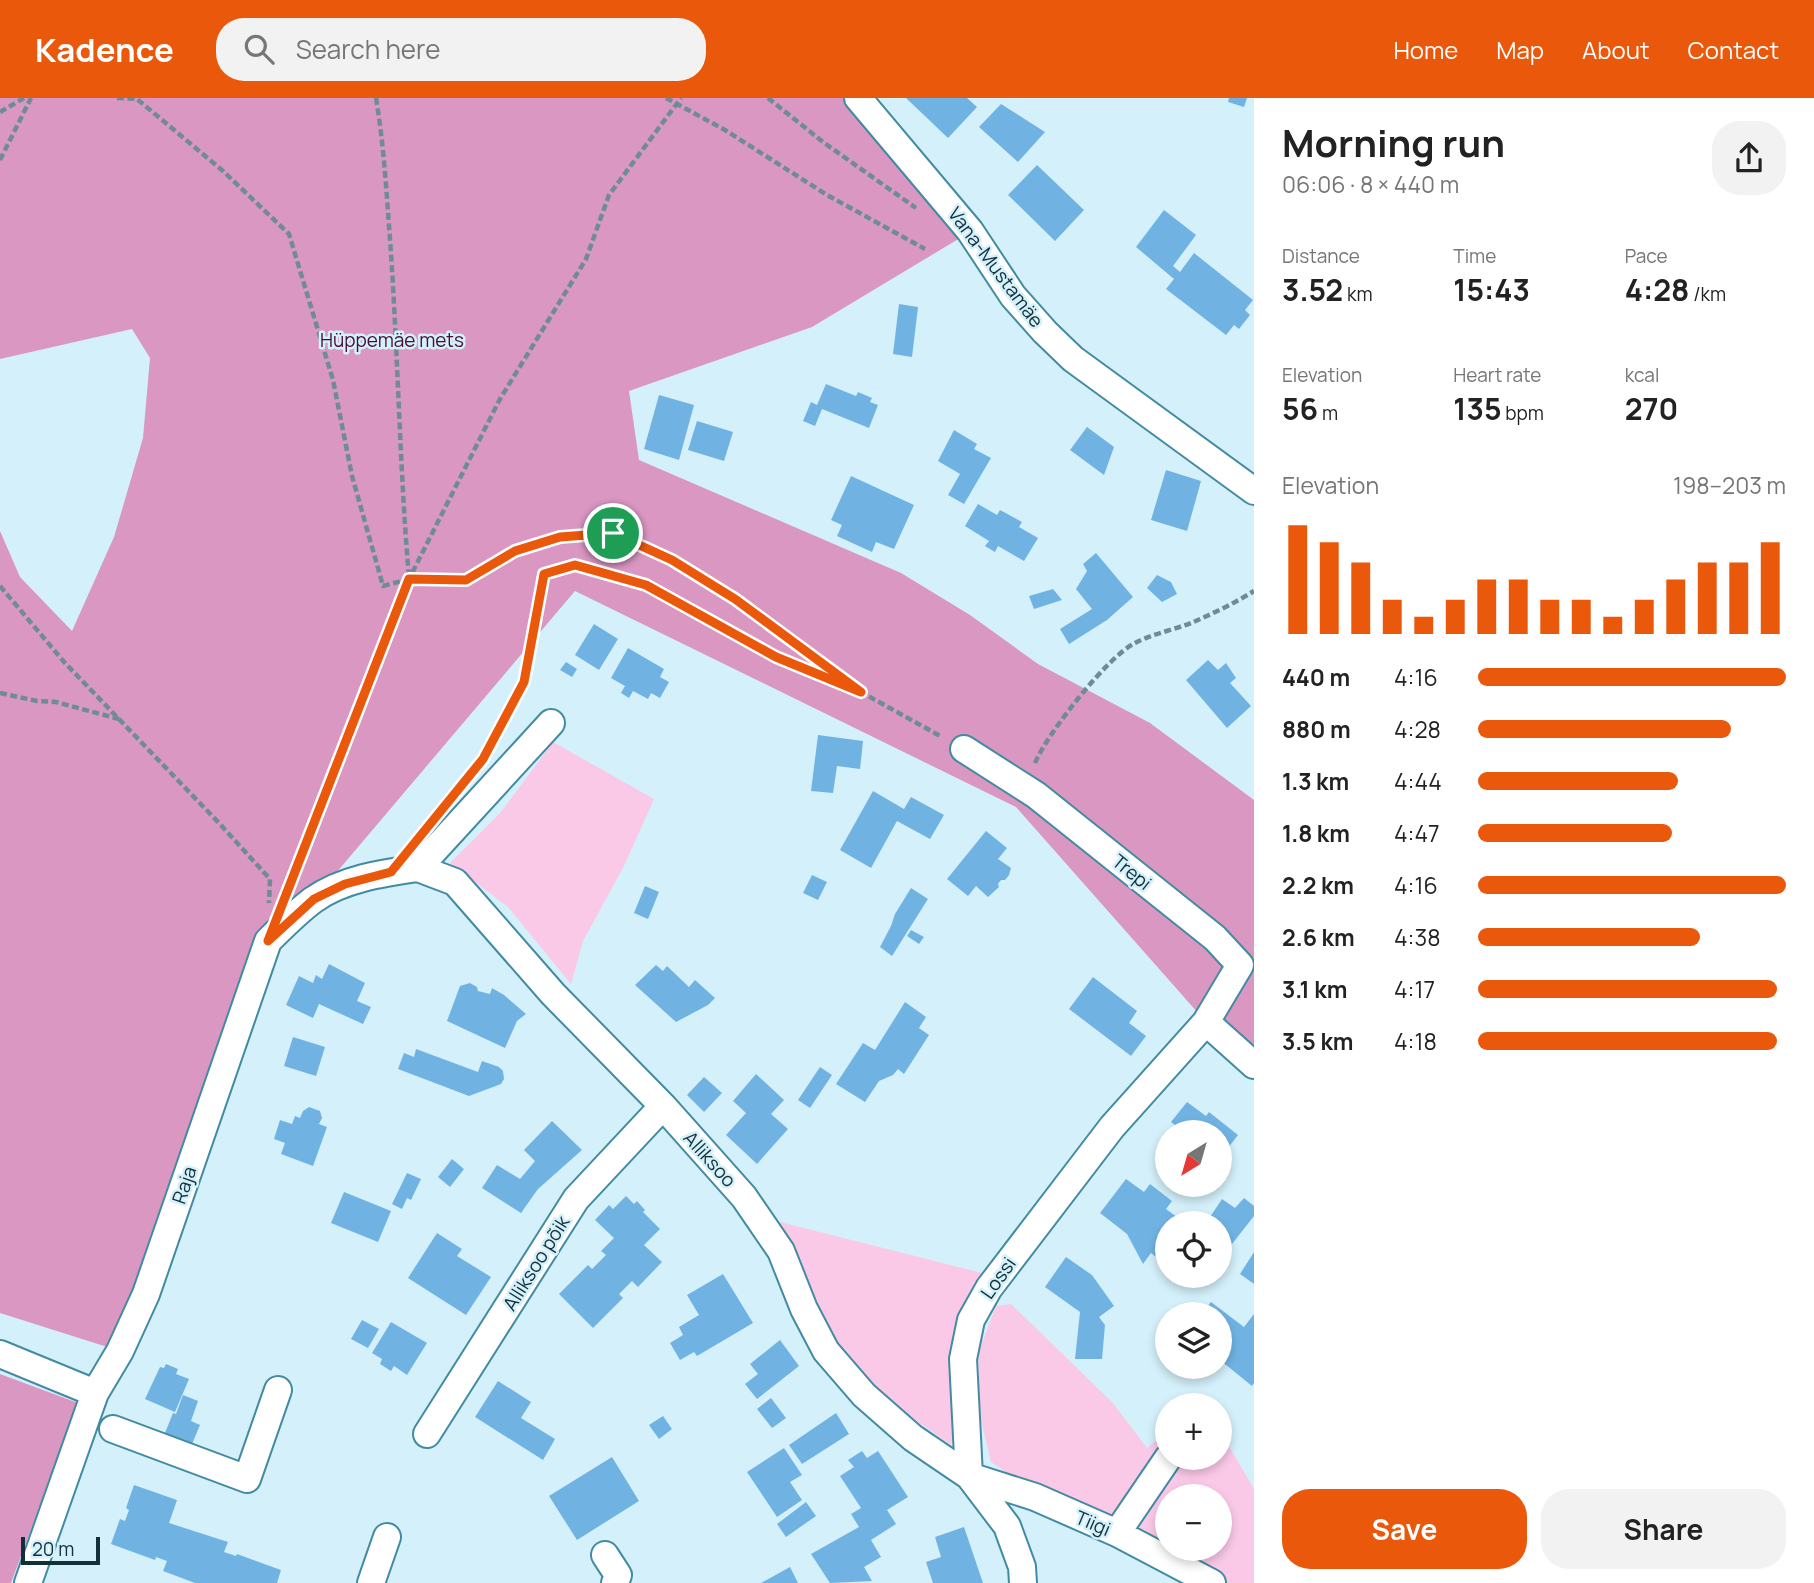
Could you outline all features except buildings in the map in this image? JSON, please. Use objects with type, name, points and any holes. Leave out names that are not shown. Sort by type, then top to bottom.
[{"type":"street","name":"Vana-Mustamäe","points":[[858,98],[970,231],[1013,296],[1045,332],[1073,359],[1254,491]]},
{"type":"street","points":[[418,868],[551,723]]},
{"type":"street","name":"Trepi","points":[[964,749],[1036,795],[1215,938],[1240,965],[1206,1022]]},
{"type":"street","name":"Raja","points":[[28,1583],[95,1393],[120,1351],[146,1294],[268,941],[314,899],[345,884],[383,873],[418,868]]},
{"type":"street","name":"Alliksoo","points":[[418,868],[455,882],[553,994],[663,1106],[744,1197],[781,1251],[804,1309],[827,1351],[864,1395],[913,1438],[969,1476]]},
{"type":"street","points":[[1206,1022],[1254,1065]]},
{"type":"street","name":"Lossi","points":[[969,1476],[963,1359],[971,1320],[989,1288],[1112,1127],[1206,1022]]},
{"type":"street","name":"Alliksoo põik","points":[[427,1434],[576,1199],[663,1106]]},
{"type":"street","points":[[0,1354],[95,1393]]},
{"type":"street","points":[[113,1429],[247,1479],[278,1390]]},
{"type":"street","points":[[1117,1533],[1160,1470]]},
{"type":"street","points":[[969,1476],[1007,1526],[1022,1567],[1023,1583]]},
{"type":"street","name":"Tiigi","points":[[969,1476],[1035,1497],[1117,1533],[1212,1583]]},
{"type":"street","points":[[371,1583],[387,1537]]},
{"type":"street","points":[[605,1555],[618,1575],[615,1583]]},
{"type":"path","points":[[0,112],[24,98]]},
{"type":"path","points":[[0,160],[31,98]]},
{"type":"path","points":[[117,98],[136,99],[223,171],[289,234],[332,380],[352,475],[383,586],[409,579],[466,580],[515,551],[560,537],[613,533],[672,560],[735,599],[861,692]]},
{"type":"path","points":[[376,98],[382,130],[391,260],[402,499],[409,579]]},
{"type":"path","points":[[666,98],[925,249]]},
{"type":"path","points":[[287,891],[409,579],[500,399],[586,259],[609,195],[681,98]]},
{"type":"path","points":[[768,98],[823,142],[912,207],[924,212]]},
{"type":"path","points":[[483,759],[524,682],[544,574],[575,565],[646,585],[776,657],[861,692],[964,749]]},
{"type":"path","points":[[0,586],[65,663],[270,879],[268,941]]},
{"type":"path","points":[[1036,795],[1035,761],[1052,733],[1107,665],[1135,643],[1191,622],[1254,591]]},
{"type":"path","points":[[0,693],[55,702],[119,719]]},
{"type":"shaded area","points":[[553,742],[654,799],[624,866],[583,941],[571,984],[508,907],[450,863],[501,812]]},
{"type":"shaded area","points":[[772,1220],[986,1274],[951,1445],[869,1387],[820,1323],[801,1266]]},
{"type":"shaded area","points":[[1011,1304],[1112,1402],[1147,1448],[1155,1442],[1155,1468],[1115,1527],[1030,1488],[991,1462],[980,1416],[978,1353],[996,1306]]},
{"type":"shaded area","points":[[1232,1451],[1254,1489],[1254,1583],[1224,1583],[1182,1561],[1232,1561],[1232,1484],[1157,1484],[1167,1470],[1232,1470]]},
{"type":"shaded area","points":[[1155,1487],[1155,1547],[1125,1531]]},
{"type":"green space","name":"Hüppemäe mets","points":[[0,98],[855,98],[965,235],[812,327],[629,391],[639,460],[901,573],[970,615],[1038,664],[1150,723],[1254,800],[1254,1065],[1206,1022],[1016,807],[575,591],[314,899],[268,941],[120,1351],[0,1313],[0,531],[20,577],[72,631],[114,537],[143,438],[150,358],[132,329],[0,359]]},
{"type":"green space","points":[[0,1374],[78,1403],[11,1583],[0,1583]]},
{"type":"route","points":[[613,533],[672,560],[735,599],[861,692],[776,657],[646,585],[575,565],[544,574],[524,682],[483,759],[391,872],[345,884],[314,899],[268,941],[409,579],[466,580],[515,551],[560,537],[613,533]]}]
